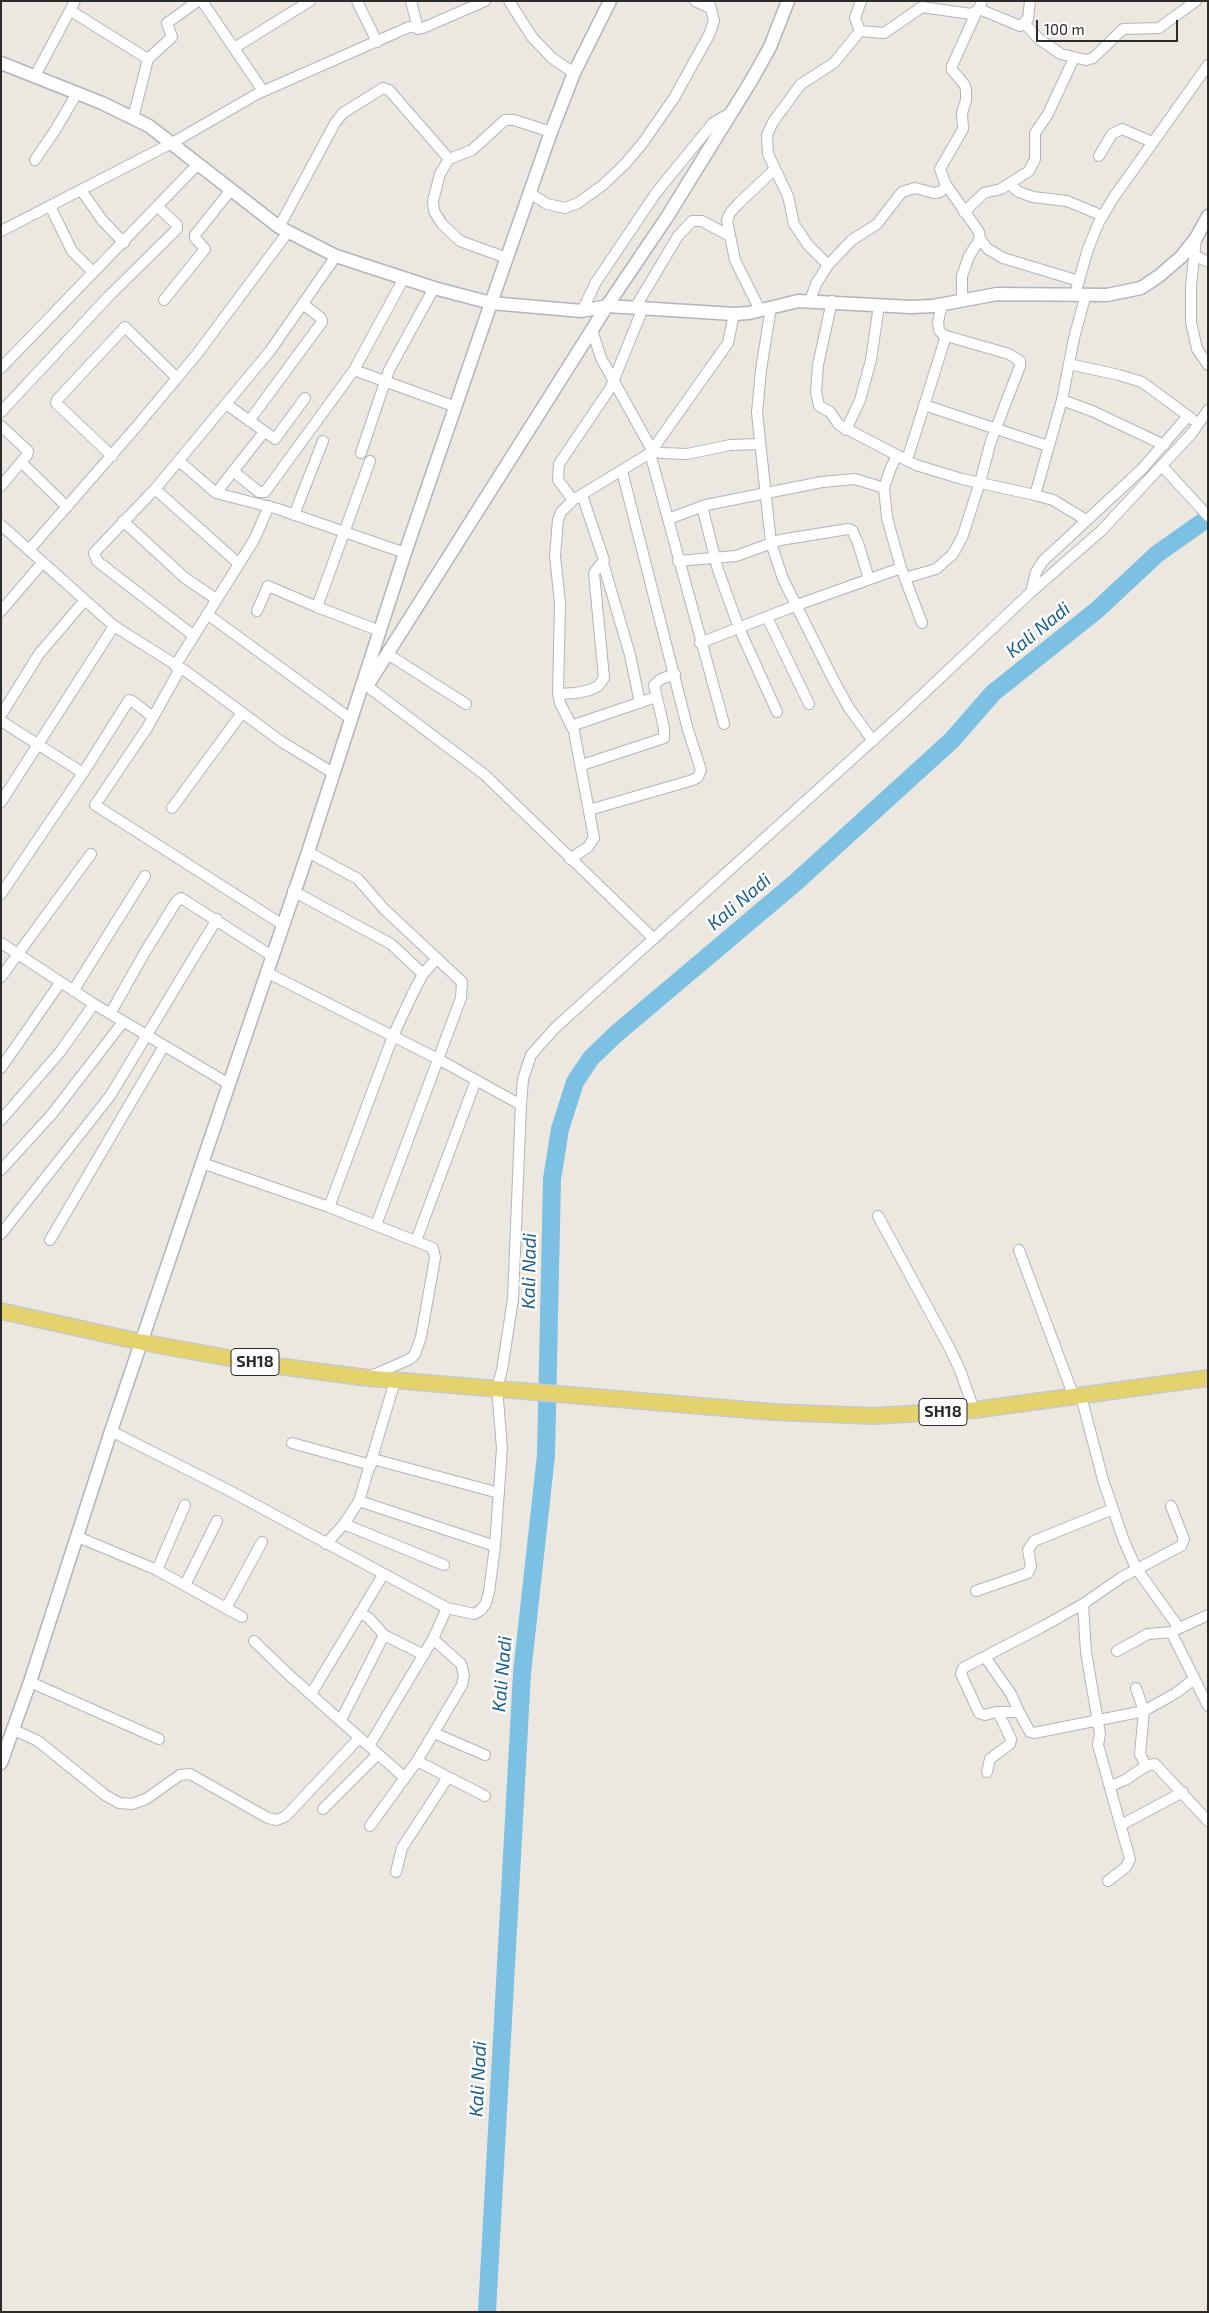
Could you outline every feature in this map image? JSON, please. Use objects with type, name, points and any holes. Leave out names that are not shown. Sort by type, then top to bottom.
[{"type":"main road","name":"SH18","points":[[1,1311],[141,1342],[262,1364],[368,1378],[676,1402],[773,1412],[874,1416],[974,1410],[1208,1378]]},
{"type":"street","points":[[133,118],[148,59],[172,37],[167,23],[200,1],[263,91]]},
{"type":"street","points":[[234,48],[310,1]]},
{"type":"street","points":[[357,1],[377,42]]},
{"type":"street","points":[[410,1],[418,29]]},
{"type":"street","points":[[509,1],[532,37],[552,58],[574,73]]},
{"type":"street","points":[[1,1762],[30,1682],[111,1431],[308,852],[405,554],[491,303],[531,194],[551,132],[574,73],[610,1]]},
{"type":"street","points":[[531,194],[547,204],[565,208],[578,203],[603,185],[625,164],[642,144],[674,98],[709,35],[714,21],[710,5],[696,1]]},
{"type":"street","points":[[359,699],[732,112],[770,47],[788,1]]},
{"type":"street","points":[[860,31],[855,18],[861,1]]},
{"type":"street","points":[[1025,24],[1030,1]]},
{"type":"street","points":[[1025,24],[1047,46],[1074,58],[1086,60],[1092,58],[1123,28],[1159,28],[1196,1]]},
{"type":"street","points":[[1,231],[172,144],[263,91],[409,27],[418,29],[484,2]]},
{"type":"street","points":[[35,76],[73,6],[148,59]]},
{"type":"street","points":[[860,31],[884,33],[922,7],[960,13],[979,8],[1016,26],[1025,24]]},
{"type":"street","points":[[979,8],[952,66],[954,74],[964,84],[967,94],[962,113],[963,129],[940,169],[947,186],[979,232],[980,239],[988,249],[1003,258],[1079,281]]},
{"type":"street","points":[[828,265],[808,245],[794,224],[788,196],[774,170],[766,146],[767,135],[772,122],[800,84],[834,64],[860,31]]},
{"type":"street","points":[[964,212],[984,193],[1002,190],[1024,176],[1033,166],[1035,159],[1034,133],[1048,114],[1074,58]]},
{"type":"street","points":[[1035,495],[1062,400],[1080,294],[1079,281],[1088,249],[1103,216],[1152,142],[1208,65]]},
{"type":"street","points":[[3,67],[35,76],[133,118],[172,144],[230,191],[284,230],[336,256],[434,288],[491,303],[582,310],[607,306],[734,314],[766,308],[784,302],[832,301],[911,307],[942,304],[997,294],[1107,295],[1141,288],[1159,276],[1181,257],[1196,238],[1208,216]]},
{"type":"street","points":[[30,550],[177,378],[284,230],[335,123],[343,113],[383,88],[389,90],[449,160]]},
{"type":"street","points":[[35,160],[77,93]]},
{"type":"street","points":[[582,310],[596,282],[656,193],[713,123],[732,112]]},
{"type":"street","points":[[507,258],[460,241],[442,224],[434,211],[433,201],[438,180],[449,160],[472,150],[505,120],[514,120],[551,132]]},
{"type":"street","points":[[1099,156],[1112,134],[1122,129],[1152,142]]},
{"type":"street","points":[[1,368],[124,243],[197,165]]},
{"type":"street","points":[[774,170],[730,213],[726,221],[735,260],[766,308],[758,397],[759,444],[765,474],[765,493],[771,543],[783,579],[849,708],[873,740]]},
{"type":"street","points":[[1010,185],[1019,192],[1033,197],[1067,201],[1103,216]]},
{"type":"street","points":[[810,301],[816,284],[828,265],[852,240],[877,224],[902,192],[915,188],[934,193],[940,192],[947,186]]},
{"type":"street","points":[[81,190],[102,220],[124,243]]},
{"type":"street","points":[[164,300],[204,250],[194,235],[230,191]]},
{"type":"street","points":[[50,206],[72,251],[94,272]]},
{"type":"street","points":[[1,412],[108,297],[177,229],[177,225],[158,207]]},
{"type":"street","points":[[640,702],[630,655],[603,563],[597,535],[578,498],[558,480],[557,472],[559,464],[607,393],[614,379],[639,308],[678,236],[692,221],[702,221],[728,235]]},
{"type":"street","points":[[1196,238],[1190,286],[1191,322],[1197,349],[1208,365]]},
{"type":"street","points":[[962,299],[965,266],[980,239]]},
{"type":"street","points":[[1194,255],[1208,262]]},
{"type":"street","points":[[194,636],[94,556],[98,548],[180,461],[270,351],[336,256]]},
{"type":"street","points":[[233,471],[259,492],[265,492],[354,370],[404,278]]},
{"type":"street","points":[[361,453],[385,380],[434,288]]},
{"type":"street","points":[[832,301],[816,378],[817,402],[819,406],[830,412],[839,425],[907,460],[944,474],[1035,495],[1061,504],[1086,520]]},
{"type":"street","points":[[249,421],[322,322],[321,318],[303,304]]},
{"type":"street","points":[[905,578],[936,569],[952,555],[963,535],[996,428],[1020,361],[1010,354],[946,336],[939,330],[942,304]]},
{"type":"street","points":[[846,430],[860,400],[872,360],[879,305]]},
{"type":"street","points":[[570,859],[592,842],[582,765],[571,726],[560,703],[558,694],[561,637],[555,556],[556,533],[561,512],[578,498],[651,452],[728,343],[734,314]]},
{"type":"street","points":[[112,456],[56,403],[56,400],[126,327],[177,378]]},
{"type":"street","points":[[592,330],[601,358],[614,379],[651,452],[700,643],[724,724]]},
{"type":"street","points":[[907,460],[946,336]]},
{"type":"street","points":[[1069,364],[1142,382],[1198,424]]},
{"type":"street","points":[[354,370],[456,407]]},
{"type":"street","points":[[226,404],[264,432],[277,439],[306,398]]},
{"type":"street","points":[[1062,400],[1092,411],[1164,445]]},
{"type":"street","points":[[924,405],[1048,446]]},
{"type":"street","points":[[111,1431],[222,1486],[447,1608],[474,1614],[481,1610],[486,1603],[489,1592],[499,1493],[504,1361],[513,1299],[521,1105],[524,1080],[531,1055],[538,1046],[873,740],[1030,592],[1102,531],[1162,466],[1208,410]]},
{"type":"street","points":[[1030,592],[1036,572],[1043,561],[1142,469],[1188,416]]},
{"type":"street","points":[[1,426],[28,451],[1,486]]},
{"type":"street","points":[[216,493],[264,432]]},
{"type":"street","points":[[294,514],[323,441]]},
{"type":"street","points":[[651,452],[687,454],[730,445],[759,444]]},
{"type":"street","points":[[898,455],[890,470],[884,488],[886,518],[901,568],[922,623]]},
{"type":"street","points":[[180,461],[216,493],[294,514],[405,554]]},
{"type":"street","points":[[317,607],[370,461]]},
{"type":"street","points":[[21,462],[67,507]]},
{"type":"street","points":[[1162,466],[1208,516]]},
{"type":"street","points":[[589,810],[693,780],[700,774],[700,764],[688,730],[622,471]]},
{"type":"street","points":[[668,519],[702,506],[847,479],[862,480],[884,488]]},
{"type":"street","points":[[155,489],[239,564]]},
{"type":"street","points":[[269,506],[254,540],[194,636],[153,716],[95,805],[283,925]]},
{"type":"street","points":[[702,506],[715,558],[739,628],[777,712]]},
{"type":"street","points":[[124,521],[178,572],[216,599]]},
{"type":"street","points":[[1,525],[114,626],[177,667],[282,742],[333,773]]},
{"type":"street","points":[[678,561],[736,556],[771,543],[840,529],[852,530],[865,561],[869,579]]},
{"type":"street","points":[[1,611],[43,562]]},
{"type":"street","points":[[558,694],[590,690],[598,686],[604,678],[594,573],[603,563]]},
{"type":"street","points":[[700,643],[797,605],[901,568]]},
{"type":"street","points":[[257,611],[268,586],[380,631]]},
{"type":"street","points":[[1,715],[39,654],[85,600]]},
{"type":"street","points":[[207,614],[351,720]]},
{"type":"street","points":[[767,617],[809,704]]},
{"type":"street","points":[[1,802],[114,626]]},
{"type":"street","points":[[388,655],[466,704]]},
{"type":"street","points":[[582,765],[664,738],[664,728],[654,685],[656,681],[675,674]]},
{"type":"street","points":[[367,686],[485,775],[654,939]]},
{"type":"street","points":[[571,726],[656,697]]},
{"type":"street","points":[[1,894],[83,773],[128,700],[153,716]]},
{"type":"street","points":[[172,808],[242,714]]},
{"type":"street","points":[[1,721],[83,773]]},
{"type":"street","points":[[308,852],[358,879],[384,910],[462,982],[463,990],[376,1225]]},
{"type":"street","points":[[1,977],[62,893],[83,868],[91,854]]},
{"type":"street","points":[[73,991],[146,876]]},
{"type":"street","points":[[293,892],[391,944],[423,974]]},
{"type":"street","points":[[110,1014],[178,899],[185,898],[272,956]]},
{"type":"street","points":[[1,1234],[87,1127],[119,1082],[217,919]]},
{"type":"street","points":[[1,943],[110,1014],[229,1084]]},
{"type":"street","points":[[329,1207],[394,1036],[423,974],[437,958]]},
{"type":"street","points":[[266,972],[438,1058],[521,1105]]},
{"type":"street","points":[[1,1068],[60,983]]},
{"type":"street","points":[[1,1120],[60,1052],[94,1004]]},
{"type":"street","points":[[1,1170],[52,1114],[123,1022]]},
{"type":"street","points":[[50,1240],[164,1046]]},
{"type":"street","points":[[416,1241],[476,1080]]},
{"type":"street","points":[[202,1163],[329,1207],[433,1248],[435,1252],[419,1346],[410,1359],[368,1378]]},
{"type":"street","points":[[878,1216],[949,1347],[960,1370],[974,1410]]},
{"type":"street","points":[[1019,1250],[1078,1396],[1113,1509],[1136,1568],[1176,1630],[1194,1679],[1208,1706]]},
{"type":"street","points":[[326,1544],[344,1524],[359,1501],[395,1381]]},
{"type":"street","points":[[292,1443],[499,1493]]},
{"type":"street","points":[[359,1501],[494,1546]]},
{"type":"street","points":[[157,1570],[185,1505]]},
{"type":"street","points":[[1019,1712],[996,1712],[985,1715],[979,1713],[961,1674],[963,1668],[1083,1604],[1136,1568],[1183,1544],[1184,1539],[1170,1506]]},
{"type":"street","points":[[976,1591],[1028,1573],[1031,1566],[1028,1550],[1034,1541],[1113,1509]]},
{"type":"street","points":[[185,1585],[217,1521]]},
{"type":"street","points":[[344,1524],[444,1565]]},
{"type":"street","points":[[78,1537],[157,1570],[242,1617]]},
{"type":"street","points":[[226,1608],[262,1542]]},
{"type":"street","points":[[311,1694],[383,1575]]},
{"type":"street","points":[[1083,1604],[1086,1652],[1100,1734],[1098,1745],[1130,1859],[1126,1866],[1108,1881]]},
{"type":"street","points":[[369,1746],[424,1655],[447,1608]]},
{"type":"street","points":[[360,1613],[369,1618],[384,1635],[424,1655]]},
{"type":"street","points":[[1117,1651],[1148,1634],[1176,1630],[1208,1615]]},
{"type":"street","points":[[341,1720],[384,1635]]},
{"type":"street","points":[[370,1826],[417,1761],[457,1696],[464,1675],[461,1664],[435,1635]]},
{"type":"street","points":[[254,1641],[405,1778]]},
{"type":"street","points":[[985,1657],[1008,1689],[1032,1733],[1144,1711],[1176,1693],[1194,1679]]},
{"type":"street","points":[[30,1682],[159,1739]]},
{"type":"street","points":[[1136,1688],[1144,1711],[1140,1754],[1146,1766]]},
{"type":"street","points":[[987,1772],[990,1759],[1011,1741],[996,1712]]},
{"type":"street","points":[[12,1728],[38,1741],[105,1795],[119,1803],[132,1804],[146,1799],[171,1780],[180,1775],[190,1774],[268,1818],[277,1820],[286,1816],[359,1738]]},
{"type":"street","points":[[434,1733],[485,1755]]},
{"type":"street","points":[[324,1809],[378,1754]]},
{"type":"street","points":[[417,1761],[485,1796]]},
{"type":"street","points":[[1110,1786],[1125,1780],[1146,1766],[1155,1764],[1208,1821]]},
{"type":"street","points":[[396,1872],[402,1848],[448,1777]]},
{"type":"street","points":[[1120,1825],[1182,1792]]},
{"type":"waterway","name":"Kali Nadi","points":[[487,2312],[522,1673],[546,1455],[552,1179],[560,1129],[575,1082],[591,1058],[616,1034],[796,882],[952,740],[993,693],[1097,610],[1157,554],[1208,518]]}]
